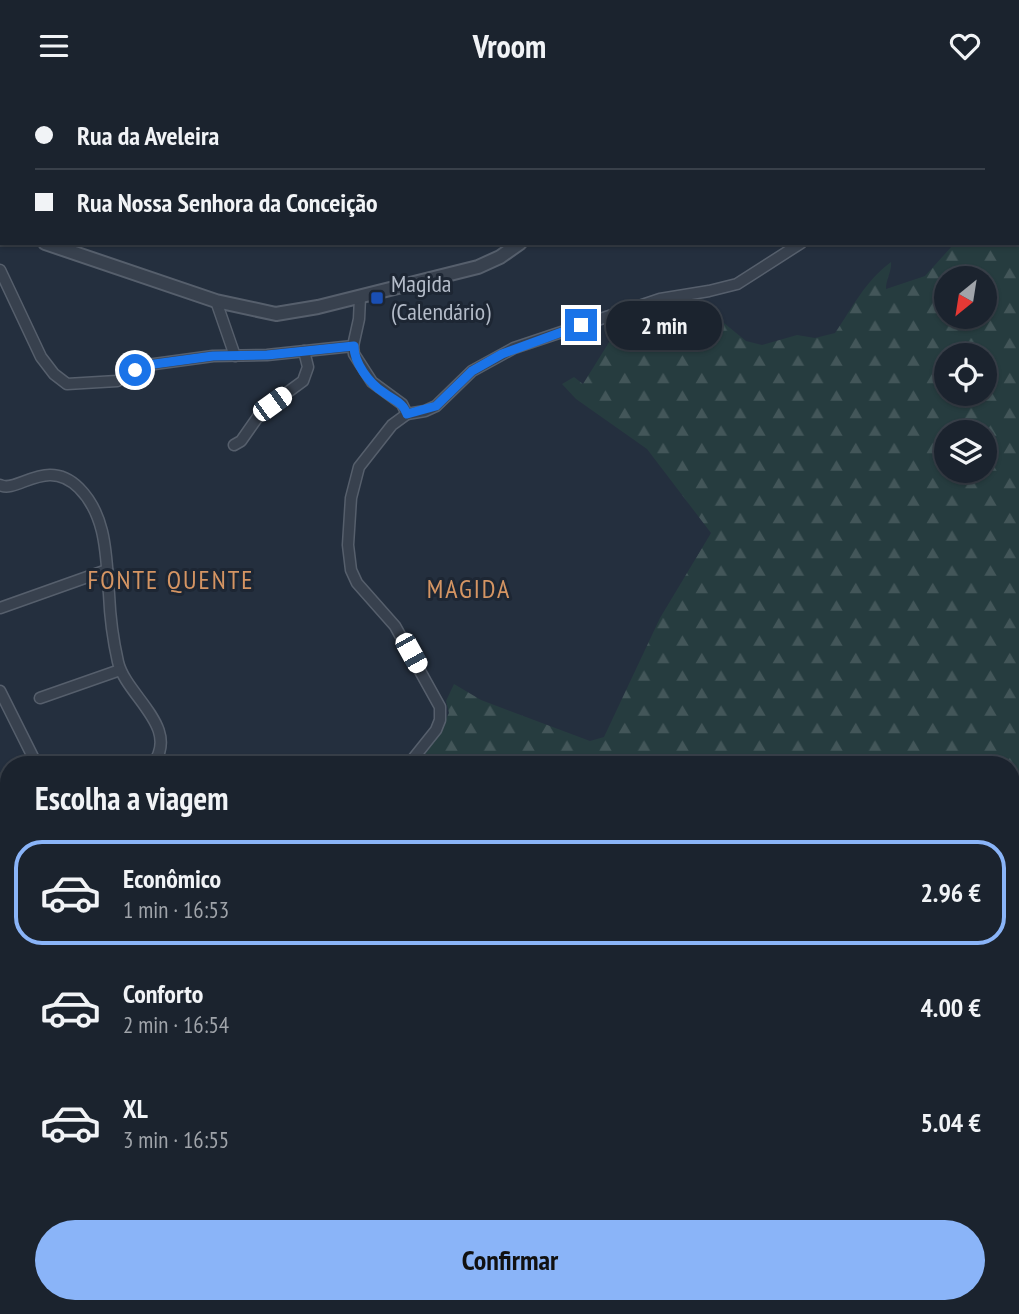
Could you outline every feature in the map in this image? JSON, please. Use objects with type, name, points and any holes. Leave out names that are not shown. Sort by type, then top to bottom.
[{"type":"street","points":[[51,245],[216,301],[276,314],[360,297],[478,267],[517,245]]},
{"type":"street","points":[[415,756],[436,730],[440,720],[440,707],[401,634],[357,583],[351,570],[348,545],[351,498],[359,467],[392,425],[407,414],[436,406],[472,371],[514,348],[660,299],[737,284],[798,245]]},
{"type":"street","points":[[0,270],[41,357],[54,374],[67,384],[117,381],[147,365],[354,346]]},
{"type":"street","points":[[360,297],[354,354],[372,382],[402,404],[407,414]]},
{"type":"street","points":[[216,301],[235,356]]},
{"type":"street","points":[[234,445],[241,441],[262,411],[303,381],[308,367],[304,351]]},
{"type":"street","points":[[0,485],[7,487],[37,476],[51,475],[71,481],[85,495],[105,541],[111,618],[120,670],[128,686],[155,721],[161,750],[157,756]]},
{"type":"street","points":[[0,608],[107,570]]},
{"type":"street","points":[[40,698],[120,670]]},
{"type":"street","points":[[0,691],[32,756]]},
{"type":"green space","points":[[953,245],[1019,245],[1019,756],[424,756],[449,713],[446,701],[454,684],[481,700],[590,741],[604,737],[660,618],[711,533],[647,449],[576,399],[562,384],[574,377],[583,384],[626,315],[688,300],[708,310],[746,341],[762,345],[797,335],[815,338],[835,333],[867,286],[891,262],[886,289],[925,276],[934,266],[934,329],[998,329],[998,266],[934,266]]},
{"type":"place","name":"Magida (Calendário)","points":[[377,298]]},
{"type":"district","name":"FONTE QUENTE","points":[[171,580]]},
{"type":"district","name":"MAGIDA","points":[[469,589]]},
{"type":"route","points":[[135,370],[147,365],[213,356],[267,355],[354,346],[354,354],[372,382],[380,391],[402,404],[407,414],[436,406],[472,371],[502,354],[581,325]]}]
